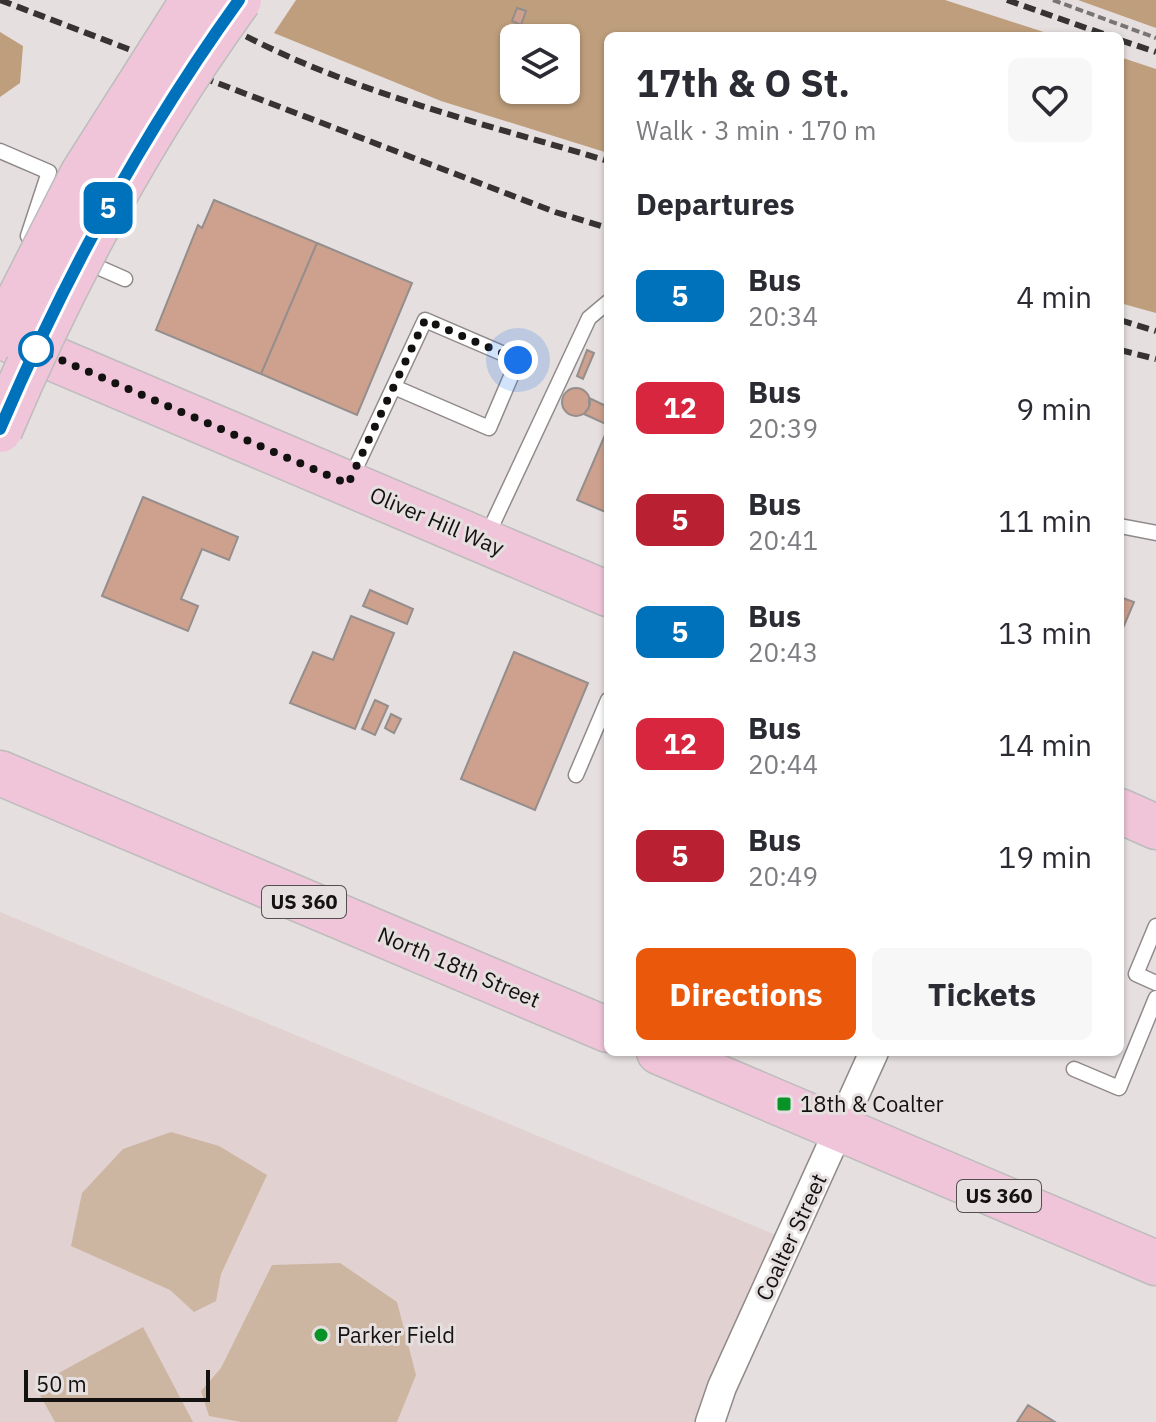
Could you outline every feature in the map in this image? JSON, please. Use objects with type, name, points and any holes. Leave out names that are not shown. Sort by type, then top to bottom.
[{"type":"main road","points":[[13,336],[83,173],[193,0]]},
{"type":"main road","points":[[0,430],[88,244],[176,94],[239,0]]},
{"type":"main road","name":"Oliver Hill Way","points":[[13,336],[348,484],[604,592]]},
{"type":"main road","name":"North 18th Street","points":[[0,773],[604,1028]]},
{"type":"main road","points":[[1124,813],[1156,827]]},
{"type":"main road","name":"US 360","points":[[668,1056],[1156,1263]]},
{"type":"street","name":"Coalter Street","points":[[710,1422],[722,1387],[872,1056]]},
{"type":"lane","points":[[0,151],[49,172],[28,236],[58,250],[13,336]]},
{"type":"lane","points":[[71,256],[125,279]]},
{"type":"lane","points":[[485,542],[589,318],[604,305]]},
{"type":"lane","points":[[348,484],[425,320],[518,360],[489,428],[394,387]]},
{"type":"lane","points":[[1124,527],[1156,533]]},
{"type":"lane","points":[[576,775],[604,709]]},
{"type":"lane","points":[[1156,926],[1136,974],[1156,983]]},
{"type":"lane","points":[[1074,1069],[1119,1088],[1156,998]]},
{"type":"path","points":[[1053,0],[1156,38]]},
{"type":"shaded area","points":[[296,0],[945,0],[1044,32],[604,32],[604,152],[441,101],[274,33]]},
{"type":"shaded area","points":[[1078,0],[1156,0],[1156,28]]},
{"type":"shaded area","points":[[0,32],[23,46],[20,83],[0,97]]},
{"type":"shaded area","points":[[1124,58],[1156,69],[1156,313],[1124,304]]},
{"type":"shaded area","points":[[0,912],[795,1243],[725,1422],[0,1422]]},
{"type":"shaded area","points":[[171,1132],[219,1146],[267,1175],[221,1274],[216,1301],[194,1312],[170,1290],[71,1246],[82,1193],[123,1149]]},
{"type":"shaded area","name":"Parker Field","points":[[340,1263],[397,1302],[416,1375],[397,1422],[241,1422],[209,1416],[201,1391],[221,1368],[272,1265]]},
{"type":"shaded area","points":[[143,1327],[193,1422],[55,1422],[35,1386]]},
{"type":"building","points":[[517,8],[526,11],[521,24],[512,21]]},
{"type":"building","points":[[214,200],[317,243],[261,374],[156,330],[198,225],[202,228]]},
{"type":"building","points":[[317,243],[412,283],[357,415],[261,374]]},
{"type":"building","points":[[587,350],[594,353],[583,379],[577,376]]},
{"type":"building","points":[[576,388],[586,392],[590,402],[586,412],[576,416],[566,412],[562,402],[566,392]]},
{"type":"building","points":[[589,398],[604,405],[604,423],[584,414],[589,407]]},
{"type":"building","points":[[604,437],[604,511],[577,500]]},
{"type":"building","points":[[143,497],[238,537],[229,560],[202,549],[181,599],[198,606],[188,631],[102,596]]},
{"type":"building","points":[[370,590],[413,609],[407,624],[363,606]]},
{"type":"building","points":[[1124,598],[1134,602],[1124,626]]},
{"type":"building","points":[[351,616],[394,633],[355,729],[290,703],[313,652],[333,660]]},
{"type":"building","points":[[514,652],[588,683],[535,810],[461,779]]},
{"type":"building","points":[[375,700],[388,706],[375,735],[362,729]]},
{"type":"building","points":[[391,714],[401,719],[394,733],[385,728]]},
{"type":"building","points":[[1028,1405],[1036,1410],[1055,1422],[1017,1422]]},
{"type":"railway","points":[[0,0],[555,212],[604,227]]},
{"type":"railway","points":[[184,0],[232,29],[336,76],[444,113],[604,160]]},
{"type":"railway","points":[[1007,0],[1098,32]]},
{"type":"railway","points":[[1124,41],[1156,52]]},
{"type":"railway","points":[[1124,321],[1156,331]]},
{"type":"railway","points":[[1124,351],[1156,359]]},
{"type":"bus line","name":"5","points":[[0,429],[88,244],[176,94],[239,0]]},
{"type":"place","name":"18th & Coalter","points":[[784,1104]]},
{"type":"place","name":"Parker Field","points":[[321,1335]]},
{"type":"route","points":[[36,349],[348,484],[425,320],[518,360]]}]
